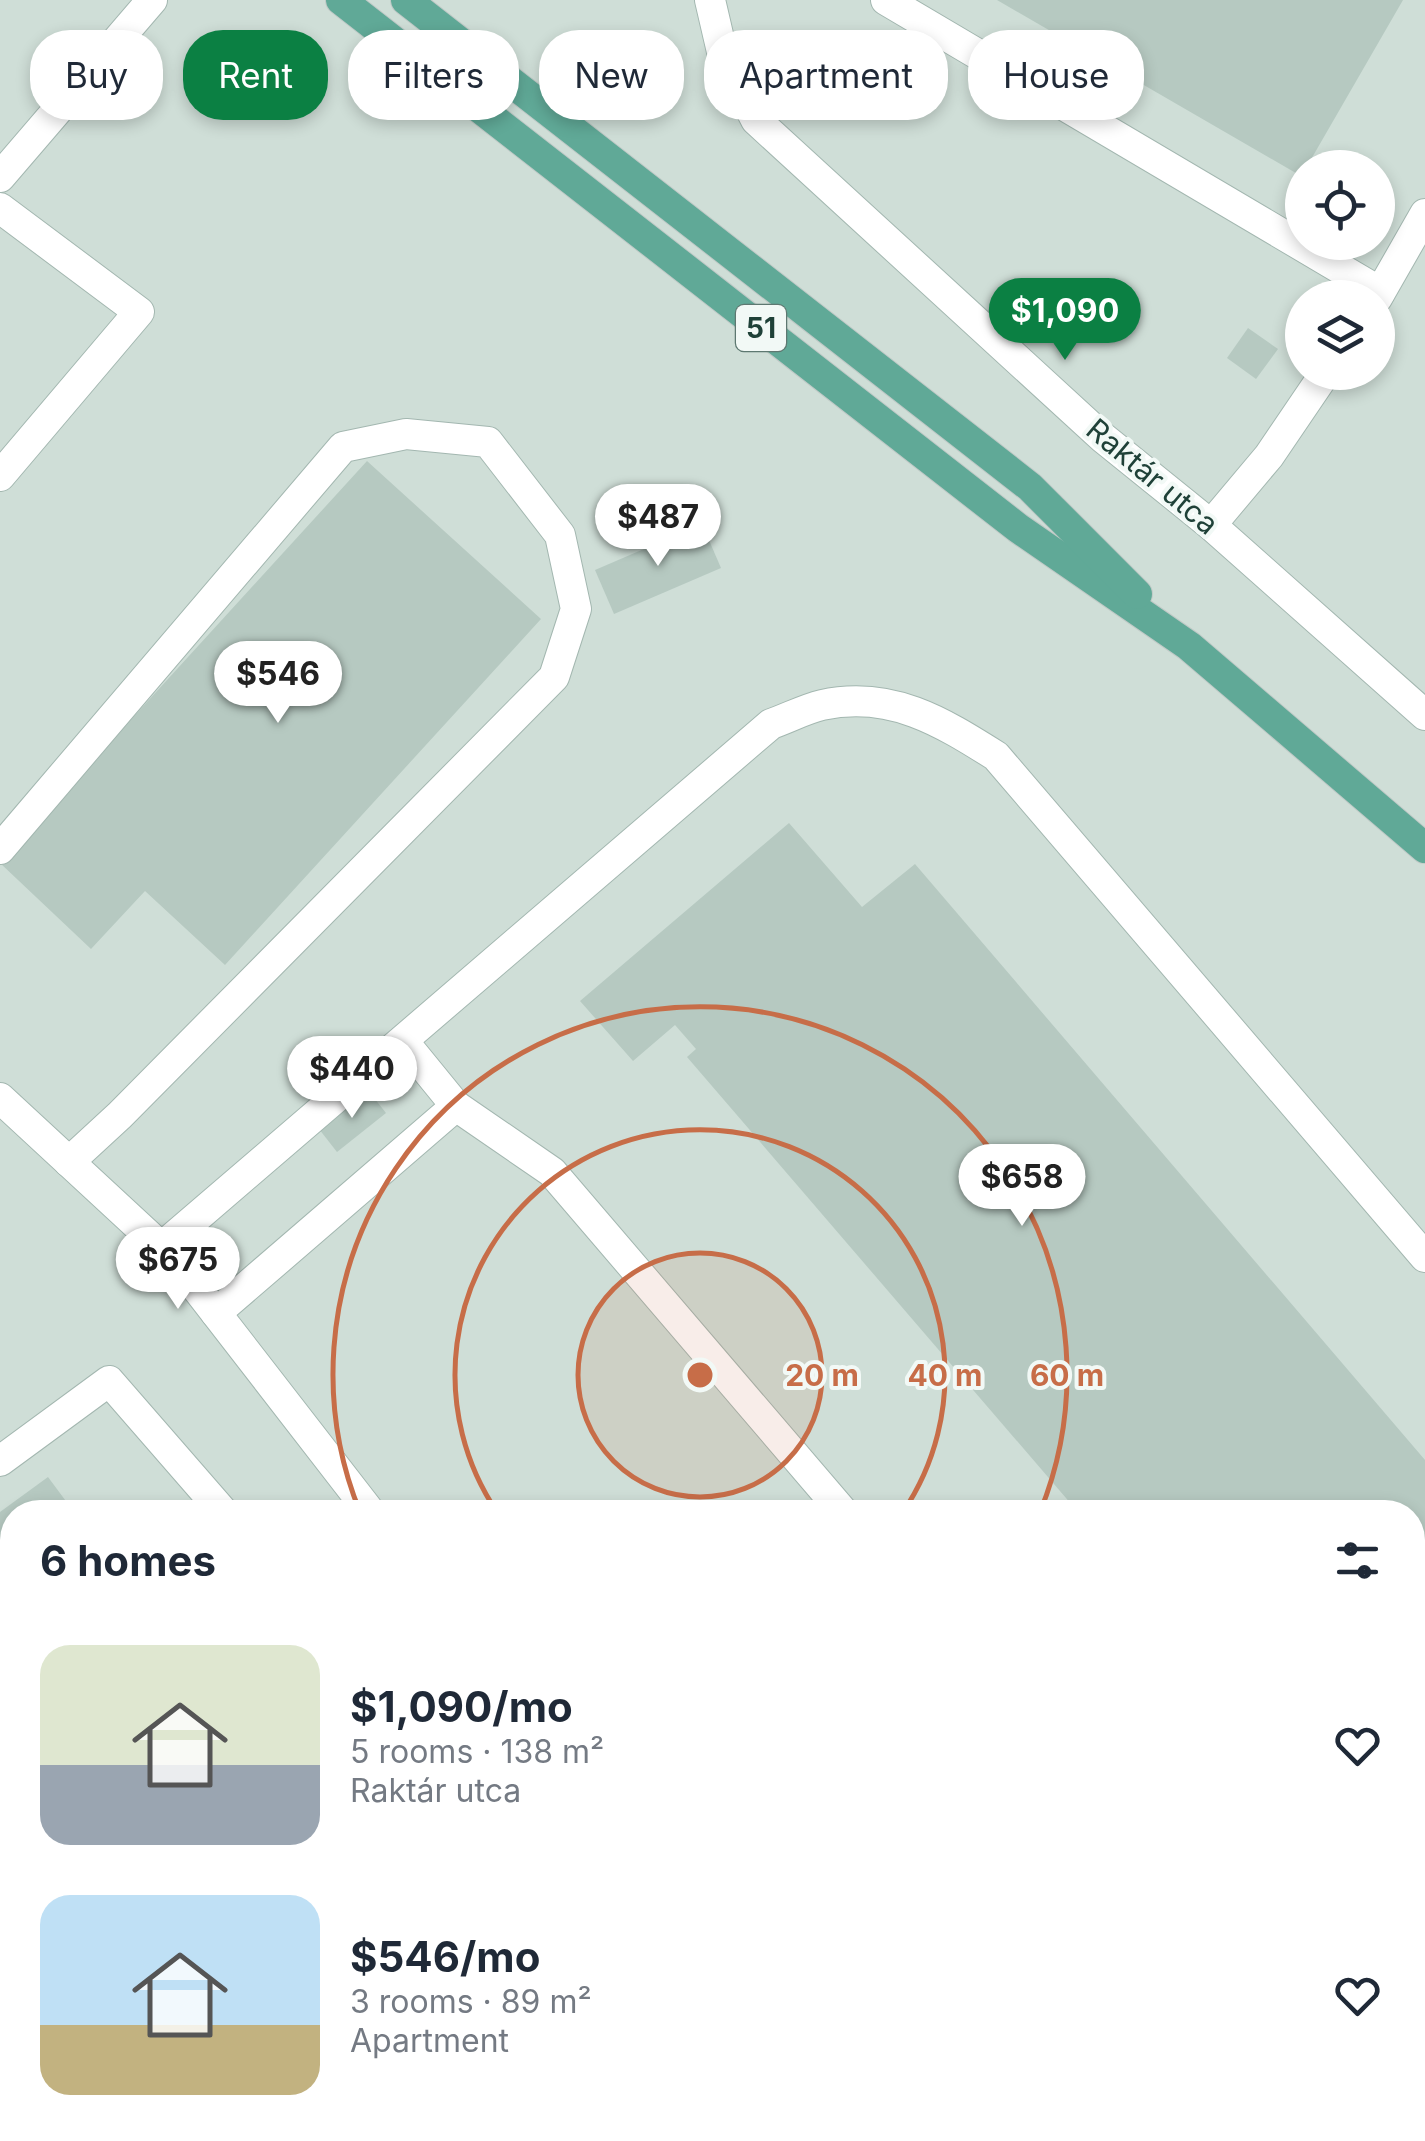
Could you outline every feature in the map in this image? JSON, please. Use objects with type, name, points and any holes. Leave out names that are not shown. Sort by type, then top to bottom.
[{"type":"main road","name":"51","points":[[341,0],[1018,528],[1189,646]]},
{"type":"main road","name":"51","points":[[406,0],[1030,487],[1189,646],[1425,848]]},
{"type":"street","points":[[0,177],[152,0]]},
{"type":"street","name":"Raktár utca","points":[[710,0],[723,56],[756,120],[1102,437],[1211,526],[1425,715]]},
{"type":"street","points":[[886,0],[1354,280]]},
{"type":"street","points":[[0,208],[139,312],[0,476]]},
{"type":"street","points":[[1388,280],[1425,214]]},
{"type":"street","points":[[1211,526],[1269,456],[1314,390]]},
{"type":"street","points":[[0,850],[343,447],[406,434],[488,442],[560,535],[576,609],[554,677],[69,1162]]},
{"type":"street","points":[[162,1247],[771,724],[823,705],[877,702],[935,718],[996,756],[1425,1258]]},
{"type":"street","points":[[403,1041],[456,1106],[552,1172],[833,1500]]},
{"type":"street","points":[[0,1098],[162,1247],[361,1500]]},
{"type":"street","points":[[216,1313],[456,1106]]},
{"type":"street","points":[[0,1462],[109,1381],[213,1500]]},
{"type":"shaded area","points":[[0,0],[1425,0],[1425,1500],[0,1500]]},
{"type":"building","points":[[997,0],[1403,0],[1316,150],[1285,150],[1285,167],[1144,85],[1144,30],[1049,30]]},
{"type":"building","points":[[1248,328],[1278,349],[1256,379],[1227,358]]},
{"type":"building","points":[[367,461],[541,619],[225,965],[145,891],[91,949],[0,863]]},
{"type":"building","points":[[702,524],[721,568],[614,614],[595,570]]},
{"type":"building","points":[[789,823],[862,907],[915,864],[1425,1460],[1425,1500],[1068,1500],[687,1057],[696,1049],[675,1025],[633,1061],[580,1001]]},
{"type":"building","points":[[367,1089],[386,1113],[337,1152],[319,1129]]},
{"type":"building","points":[[48,1477],[65,1500],[16,1500]]}]
